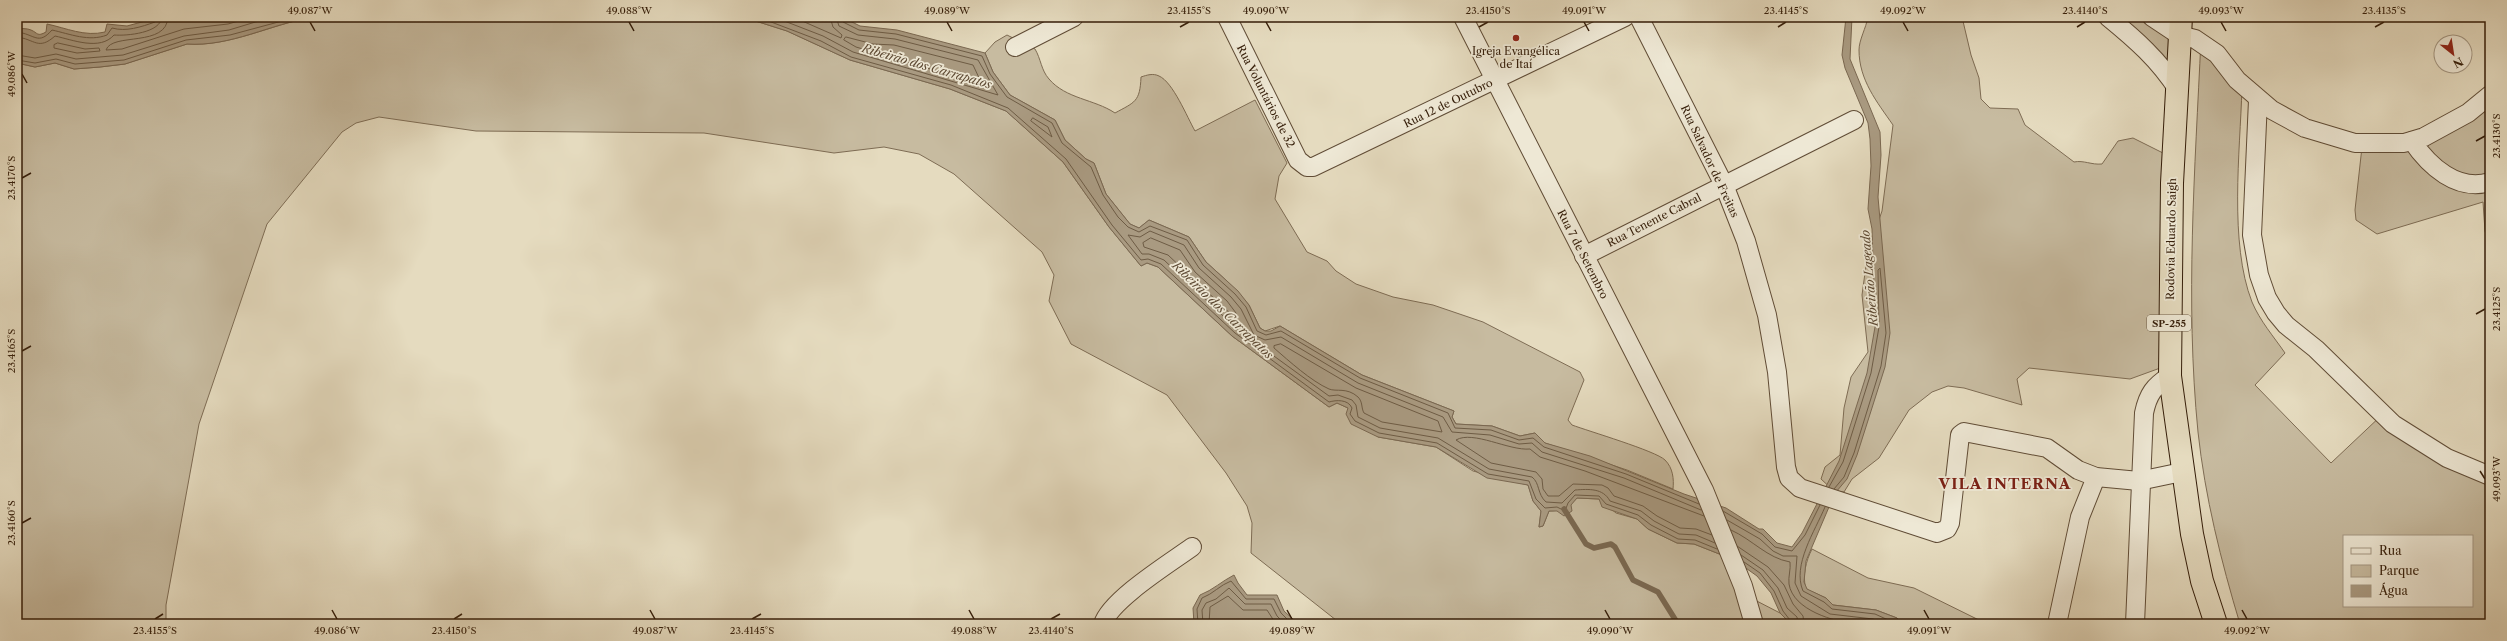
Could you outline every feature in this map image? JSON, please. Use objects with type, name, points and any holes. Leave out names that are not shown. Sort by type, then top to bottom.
[{"type":"highway","name":"Rodovia Eduardo Saigh","points":[[2180,26],[2178,90],[2172,183],[2170,376],[2182,472],[2196,555],[2216,624]]},
{"type":"street","points":[[1015,47],[1074,17]]},
{"type":"street","name":"Rua Voluntários de 32","points":[[1227,17],[1298,160],[1302,165],[1313,167]]},
{"type":"street","name":"Rua 7 de Setembro","points":[[1463,17],[1704,490],[1736,568],[1752,618]]},
{"type":"street","name":"Rua 12 de Outubro","points":[[1313,167],[1625,17]]},
{"type":"street","name":"Rua Salvador de Freitas","points":[[1639,17],[1724,185],[1746,241],[1767,315],[1777,372],[1786,467],[1789,478],[1794,483],[1807,490],[1837,502],[1937,533],[1943,533],[1950,523],[1960,435],[1964,432],[2048,448],[2078,470],[2096,477]]},
{"type":"street","points":[[2108,17],[2146,50],[2166,71],[2178,90]]},
{"type":"street","points":[[2152,17],[2180,26],[2195,39],[2217,54],[2237,80],[2258,100],[2272,110],[2305,128],[2349,141],[2388,144],[2412,141],[2443,128],[2468,113],[2490,95]]},
{"type":"street","points":[[2258,100],[2252,235],[2259,275],[2267,298],[2276,313],[2286,326],[2316,349],[2393,424],[2447,458],[2490,476]]},
{"type":"street","name":"Rua Tenente Cabral","points":[[1584,256],[1854,120]]},
{"type":"street","points":[[2412,141],[2433,166],[2448,177],[2467,183],[2490,182]]},
{"type":"street","points":[[2135,624],[2142,428],[2147,402],[2157,384],[2170,376]]},
{"type":"street","points":[[2057,624],[2080,517],[2096,477],[2139,481],[2182,472]]},
{"type":"street","points":[[1104,624],[1106,617],[1116,603],[1192,547]]},
{"type":"green space","points":[[313,17],[743,17],[787,31],[850,60],[950,89],[1006,111],[1063,162],[1109,227],[1141,266],[1147,263],[1158,267],[1232,336],[1329,407],[1337,403],[1348,408],[1378,437],[1436,447],[1473,471],[1528,485],[1533,501],[1541,511],[1539,527],[1543,526],[1549,511],[1564,508],[1577,498],[1599,499],[1616,513],[1637,519],[1648,529],[1677,543],[1694,544],[1727,557],[1750,624],[1341,624],[1251,553],[1252,523],[1247,506],[1226,473],[1167,395],[1071,344],[1049,301],[1054,275],[1042,252],[954,174],[919,154],[884,147],[834,153],[704,133],[476,131],[379,117],[356,123],[342,132],[267,224],[199,424],[166,605],[166,624],[17,624],[17,63],[35,67],[55,63],[74,69],[125,64],[187,44],[203,44],[235,39]]},
{"type":"green space","points":[[1868,17],[1962,17],[1971,55],[1979,78],[1981,99],[1990,108],[2018,109],[2025,125],[2074,162],[2102,164],[2118,141],[2133,138],[2163,153],[2163,367],[2130,379],[2029,368],[2017,379],[2022,405],[1964,388],[1948,386],[1932,392],[1909,410],[1879,458],[1852,479],[1844,492],[1834,491],[1821,479],[1825,467],[1840,455],[1844,408],[1851,377],[1868,352],[1862,295],[1868,251],[1882,211],[1893,125],[1870,90],[1862,71],[1859,46]]},
{"type":"green space","points":[[2118,17],[2180,17],[2176,83]]},
{"type":"green space","points":[[1007,35],[1035,49],[1044,72],[1056,86],[1072,95],[1107,108],[1115,113],[1135,100],[1138,96],[1141,77],[1150,75],[1159,76],[1169,85],[1179,100],[1195,131],[1255,100],[1287,163],[1279,176],[1275,199],[1307,252],[1327,261],[1336,271],[1356,284],[1393,297],[1433,305],[1483,322],[1580,372],[1584,380],[1568,420],[1572,425],[1659,456],[1670,466],[1673,489],[1627,470],[1545,443],[1535,433],[1520,436],[1492,426],[1456,424],[1452,417],[1454,411],[1362,375],[1280,326],[1265,331],[1260,328],[1249,305],[1227,281],[1206,262],[1189,237],[1149,220],[1139,228],[1130,224],[1106,194],[1094,163],[1086,159],[1065,140],[1055,120],[1010,95],[993,72],[985,53],[995,42]]},
{"type":"green space","points":[[2201,39],[2242,88],[2238,168],[2238,225],[2240,253],[2245,278],[2255,309],[2285,353],[2255,385],[2331,463],[2384,413],[2490,474],[2490,624],[2240,624],[2226,577],[2209,505],[2198,432],[2192,334],[2192,235]]},
{"type":"green space","points":[[2490,102],[2490,251],[2485,231],[2483,202],[2377,234],[2356,220],[2355,210],[2362,147],[2420,142]]},
{"type":"green space","points":[[1812,549],[1868,578],[1914,588],[1987,624],[1902,624],[1897,618],[1876,610],[1833,605],[1826,598],[1806,589],[1804,579],[1805,569]]},
{"type":"green space","points":[[1749,597],[1780,613],[1791,624],[1757,624]]},
{"type":"water","points":[[160,17],[313,17],[297,20],[235,39],[203,44],[187,44],[125,64],[74,69],[55,63],[35,67],[17,63],[17,28],[29,29],[41,34],[46,32],[47,24],[83,33],[98,33],[105,32],[107,24],[127,26]]},
{"type":"water","name":"Ribeirão dos Carrapatos","points":[[743,17],[842,17],[860,26],[897,30],[985,53],[993,72],[1010,95],[1055,120],[1065,140],[1086,159],[1094,163],[1106,194],[1130,224],[1139,228],[1149,220],[1189,237],[1206,262],[1238,291],[1249,305],[1260,328],[1265,331],[1271,331],[1280,326],[1362,375],[1454,411],[1452,417],[1456,424],[1492,426],[1520,436],[1535,433],[1545,443],[1590,456],[1684,494],[1726,508],[1759,529],[1763,529],[1777,543],[1792,547],[1802,533],[1839,461],[1867,373],[1875,327],[1872,229],[1868,209],[1871,166],[1870,139],[1868,123],[1845,68],[1842,55],[1846,17],[1852,17],[1850,59],[1880,132],[1881,155],[1878,197],[1890,333],[1885,367],[1857,455],[1847,479],[1836,492],[1806,561],[1804,582],[1807,589],[1826,598],[1833,605],[1876,610],[1897,618],[1902,624],[1791,624],[1780,613],[1771,593],[1757,576],[1743,566],[1727,557],[1694,544],[1677,543],[1648,529],[1637,519],[1602,507],[1599,499],[1577,498],[1571,505],[1572,511],[1564,516],[1557,511],[1549,511],[1543,526],[1539,527],[1541,511],[1533,501],[1528,485],[1487,478],[1436,447],[1378,437],[1351,424],[1346,414],[1348,408],[1337,403],[1329,407],[1232,336],[1158,267],[1147,263],[1141,266],[1109,227],[1063,162],[1006,111],[950,89],[850,60],[787,31]]},
{"type":"water","points":[[1234,575],[1247,595],[1277,595],[1284,611],[1295,621],[1310,624],[1194,624],[1193,608],[1200,595]]},
{"type":"waterway","points":[[1564,509],[1586,544],[1594,548],[1611,544],[1615,547],[1633,580],[1658,592],[1678,624]]},
{"type":"place","name":"Igreja Evangélica de Itaí","points":[[1516,38]]},
{"type":"district","name":"VILA INTERNA","points":[[2005,483]]},
{"type":"water label","name":"Ribeirão Lageado","points":[[1869,278]]}]
